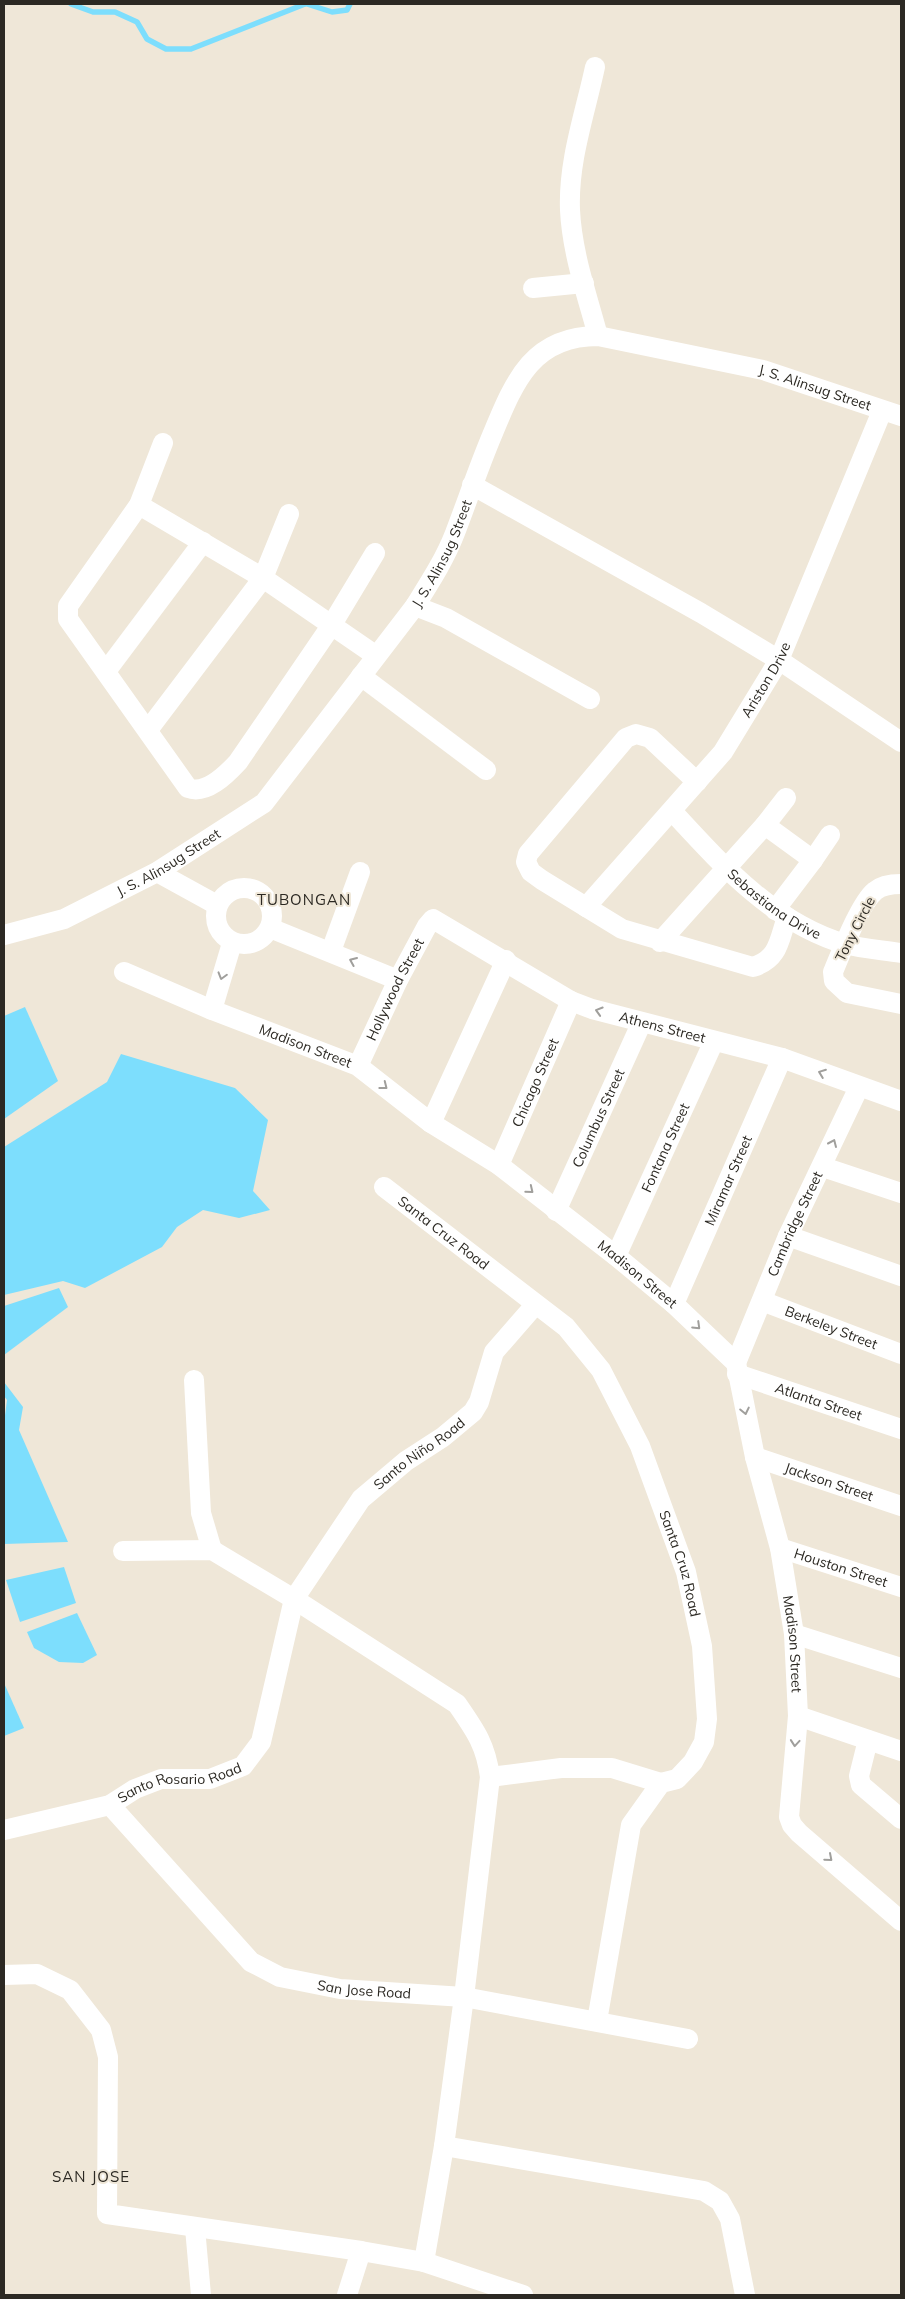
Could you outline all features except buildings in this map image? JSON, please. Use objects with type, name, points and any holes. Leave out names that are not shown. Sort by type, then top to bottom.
[{"type":"street","points":[[595,67],[575,152],[571,178],[570,210],[576,255],[598,336]]},
{"type":"street","points":[[533,288],[584,283]]},
{"type":"street","name":"J. S. Alinsug Street","points":[[5,930],[64,919],[157,872],[264,802],[375,655],[415,606],[435,575],[454,535],[472,484],[510,392],[520,375],[546,349],[578,336],[598,336],[763,370],[901,416]]},
{"type":"street","name":"Ariston Drive","points":[[586,907],[723,752],[778,660],[882,411]]},
{"type":"street","points":[[163,443],[139,505],[68,606],[66,612],[68,619],[107,670],[188,788],[196,791],[204,789],[230,771],[238,762],[331,626],[375,553]]},
{"type":"street","points":[[472,484],[701,613],[778,660],[901,742]]},
{"type":"street","points":[[139,505],[262,578],[375,655]]},
{"type":"street","points":[[148,730],[262,578],[290,514]]},
{"type":"street","points":[[107,670],[203,542]]},
{"type":"street","points":[[415,606],[446,618],[590,700]]},
{"type":"street","points":[[361,676],[486,770]]},
{"type":"street","points":[[697,782],[650,738],[641,733],[626,738],[528,854],[526,862],[531,872],[622,929],[660,942],[753,967],[763,964],[774,957],[781,913],[830,835]]},
{"type":"street","points":[[660,942],[765,825],[786,798]]},
{"type":"street","name":"Sebastiana Drive","points":[[672,811],[726,869],[781,913],[845,944],[901,953]]},
{"type":"street","points":[[765,825],[813,860]]},
{"type":"street","points":[[157,872],[217,905]]},
{"type":"street","points":[[331,952],[360,872]]},
{"type":"street","name":"Tony Circle","points":[[901,884],[887,885],[875,891],[866,902],[833,972],[834,981],[847,993],[901,1004]]},
{"type":"street","points":[[240,887],[256,889],[267,899],[273,913],[270,928],[260,940],[247,945],[232,943],[220,933],[215,920],[217,905],[226,893],[240,887]]},
{"type":"street","name":"Athens Street","points":[[438,920],[571,1001],[641,1024],[782,1058],[901,1101]]},
{"type":"street","name":"Hollywood Street","points":[[358,1066],[398,980],[430,921],[438,920]]},
{"type":"street","points":[[270,928],[398,980]]},
{"type":"street","points":[[212,1010],[232,943]]},
{"type":"street","points":[[431,1123],[506,960]]},
{"type":"street","name":"Madison Street","points":[[124,972],[212,1010],[358,1066],[431,1123],[499,1165],[616,1256],[674,1304],[736,1369],[755,1457],[780,1548],[794,1634],[798,1716],[789,1817],[792,1825],[901,1921]]},
{"type":"street","name":"Chicago Street","points":[[499,1165],[571,1001]]},
{"type":"street","name":"Columbus Street","points":[[556,1211],[641,1024]]},
{"type":"street","name":"Fontana Street","points":[[616,1256],[714,1041]]},
{"type":"street","name":"Miramar Street","points":[[674,1304],[782,1058]]},
{"type":"street","name":"Cambridge Street","points":[[736,1369],[788,1236],[823,1167],[859,1087]]},
{"type":"street","points":[[823,1167],[901,1193]]},
{"type":"street","name":"Santa Cruz Road","points":[[384,1187],[566,1327],[601,1370],[640,1446],[686,1572],[702,1646],[707,1719],[704,1742],[693,1762],[677,1779],[661,1783],[631,1825],[597,2021]]},
{"type":"street","points":[[788,1236],[901,1276]]},
{"type":"street","name":"Berkeley Street","points":[[762,1302],[901,1354]]},
{"type":"street","name":"Santo Niño Road","points":[[294,1599],[362,1499],[406,1461],[444,1437],[472,1412],[479,1402],[494,1352],[535,1305]]},
{"type":"street","name":"Atlanta Street","points":[[736,1369],[901,1429]]},
{"type":"street","points":[[194,1380],[201,1513],[212,1550]]},
{"type":"street","name":"Jackson Street","points":[[755,1457],[901,1506]]},
{"type":"street","name":"Houston Street","points":[[780,1548],[901,1587]]},
{"type":"street","points":[[123,1551],[212,1550],[294,1599],[457,1704],[487,1754],[490,1777],[464,1998],[444,2146],[424,2262]]},
{"type":"street","name":"Santo Rosario Road","points":[[4,1830],[110,1805],[135,1789],[160,1779],[210,1779],[243,1766],[261,1742],[294,1599]]},
{"type":"street","points":[[794,1634],[901,1668]]},
{"type":"street","points":[[798,1716],[901,1751]]},
{"type":"street","points":[[868,1740],[859,1776],[861,1784],[901,1819]]},
{"type":"street","points":[[490,1777],[561,1768],[612,1768],[661,1783]]},
{"type":"street","name":"San Jose Road","points":[[110,1805],[251,1962],[280,1977],[340,1990],[464,1998],[597,2021],[688,2040]]},
{"type":"street","points":[[4,1975],[37,1974],[70,1990],[100,2030],[108,2057],[107,2214],[424,2262],[514,2294]]},
{"type":"street","points":[[444,2146],[704,2191],[720,2201],[730,2219],[746,2295]]},
{"type":"street","points":[[195,2228],[201,2295]]},
{"type":"street","points":[[347,2295],[361,2251]]},
{"type":"water","points":[[25,1007],[58,1081],[4,1119],[4,1016]]},
{"type":"water","points":[[121,1054],[235,1088],[268,1120],[253,1191],[270,1210],[239,1218],[203,1210],[177,1227],[162,1247],[85,1288],[63,1281],[4,1295],[4,1147],[107,1082]]},
{"type":"water","points":[[59,1288],[68,1307],[4,1355],[4,1306]]},
{"type":"water","points":[[4,1382],[23,1407],[19,1430],[68,1542],[4,1544],[4,1423],[7,1400],[4,1396]]},
{"type":"water","points":[[64,1567],[76,1603],[20,1622],[6,1580]]},
{"type":"water","points":[[77,1613],[97,1655],[83,1663],[59,1662],[34,1648],[27,1632]]},
{"type":"water","points":[[4,1683],[24,1728],[4,1736]]},
{"type":"waterway","points":[[71,4],[93,12],[115,12],[137,22],[147,39],[166,49],[191,49],[305,4]]},
{"type":"waterway","points":[[307,4],[332,12],[347,10],[350,4]]},
{"type":"district","name":"TUBONGAN","points":[[304,900]]},
{"type":"district","name":"SAN JOSE","points":[[91,2177]]}]
